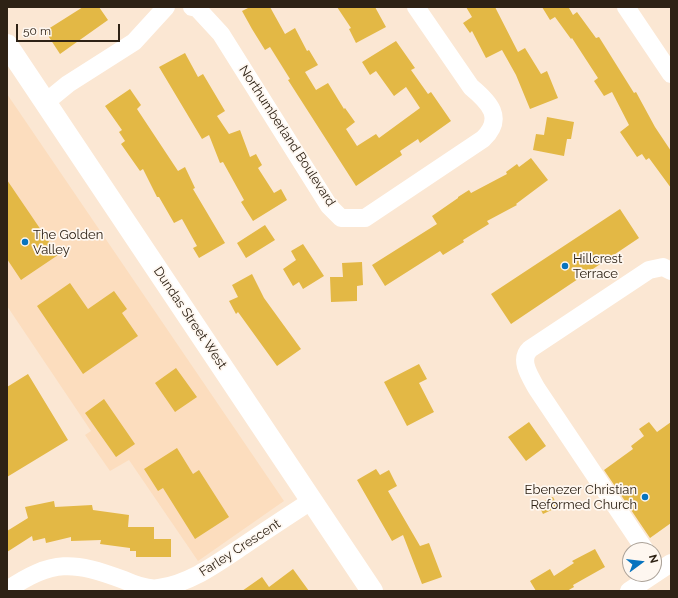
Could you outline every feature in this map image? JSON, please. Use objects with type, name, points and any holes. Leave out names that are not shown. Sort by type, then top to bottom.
[{"type":"main road","name":"Dundas Street West","points":[[7,45],[372,591]]},
{"type":"street","points":[[46,102],[68,84],[134,42],[166,7]]},
{"type":"street","name":"Northumberland Boulevard","points":[[192,7],[197,8],[221,34],[329,206],[342,218],[364,218],[483,139],[492,131],[494,121],[492,110],[482,96],[471,87],[416,7]]},
{"type":"street","points":[[626,7],[671,74]]},
{"type":"street","points":[[640,542],[537,390],[528,372],[525,360],[526,352],[530,349],[649,270],[663,267],[671,272]]},
{"type":"street","name":"Farley Crescent","points":[[7,590],[28,576],[43,570],[61,566],[79,566],[93,569],[144,588],[157,589],[170,586],[198,576],[311,501]]},
{"type":"street","points":[[629,591],[641,582]]},
{"type":"shaded area","points":[[7,94],[284,501],[198,561],[129,460],[110,471],[85,435],[91,431],[7,306]]},
{"type":"building","points":[[83,7],[99,7],[108,20],[60,54],[45,31]]},
{"type":"building","points":[[250,7],[270,7],[285,34],[295,28],[307,51],[309,50],[318,65],[305,72],[316,90],[328,83],[344,109],[345,108],[355,122],[346,129],[357,146],[376,134],[379,138],[420,108],[406,87],[394,96],[376,71],[370,75],[362,62],[396,41],[415,68],[411,70],[428,94],[431,92],[451,121],[420,143],[418,139],[400,151],[402,155],[356,186],[288,80],[290,79],[270,47],[265,50],[252,29],[242,11]]},
{"type":"building","points":[[337,7],[375,7],[386,27],[356,43],[349,29],[351,28]]},
{"type":"building","points":[[466,7],[495,7],[518,52],[525,48],[541,74],[547,71],[558,98],[530,109],[516,75],[502,50],[486,58],[472,31],[470,33],[463,23],[472,17]]},
{"type":"building","points":[[542,7],[571,7],[569,8],[573,15],[577,12],[596,38],[599,37],[634,93],[636,92],[655,127],[671,151],[671,188],[649,158],[646,160],[642,154],[637,157],[620,132],[629,125],[612,92],[604,96],[594,81],[598,78],[572,38],[571,39],[555,17],[550,20]]},
{"type":"building","points":[[185,53],[198,77],[203,74],[225,111],[217,116],[229,134],[240,130],[250,157],[256,154],[262,165],[258,168],[274,193],[281,189],[287,200],[253,221],[241,202],[244,200],[223,162],[220,163],[209,135],[202,139],[159,67]]},
{"type":"building","points":[[130,89],[141,105],[137,109],[178,171],[185,167],[195,188],[193,189],[225,243],[199,258],[193,248],[197,246],[182,219],[174,223],[159,197],[157,197],[143,169],[140,171],[121,144],[125,141],[119,132],[122,130],[105,106]]},
{"type":"building","points":[[547,117],[574,122],[571,139],[567,139],[564,156],[533,150],[536,134],[544,135]]},
{"type":"building","points":[[531,158],[548,180],[516,204],[517,205],[487,221],[489,224],[463,240],[464,242],[443,255],[440,251],[385,286],[372,265],[437,224],[432,216],[458,197],[469,190],[471,193],[507,174],[506,172],[517,164],[519,167]]},
{"type":"building","points":[[7,180],[58,255],[21,280],[7,259]]},
{"type":"building","name":"Hillcrest Terrace","points":[[620,209],[639,238],[511,324],[491,294]]},
{"type":"building","points":[[265,225],[275,240],[246,258],[237,243]]},
{"type":"building","points":[[303,244],[324,276],[303,289],[299,282],[293,286],[283,269],[296,260],[291,251]]},
{"type":"building","points":[[362,262],[363,285],[357,286],[357,301],[331,302],[330,277],[343,277],[342,263]]},
{"type":"building","points":[[252,274],[264,298],[301,349],[277,366],[238,312],[236,314],[229,301],[238,297],[232,285]]},
{"type":"building","points":[[70,283],[88,309],[114,291],[127,309],[122,313],[138,336],[83,374],[37,306]]},
{"type":"building","points":[[419,364],[427,379],[419,383],[434,412],[407,426],[384,382]]},
{"type":"building","points":[[176,368],[197,397],[175,412],[155,383]]},
{"type":"building","points":[[28,374],[68,440],[7,477],[7,387]]},
{"type":"building","points":[[104,399],[135,444],[116,457],[85,413]]},
{"type":"building","points":[[529,422],[546,446],[526,461],[508,437]]},
{"type":"building","name":"Ebenezer Christian Reformed Church","points":[[649,422],[657,432],[671,422],[671,523],[650,538],[604,470],[633,449],[631,446],[644,436],[639,429]]},
{"type":"building","points":[[177,448],[193,474],[199,470],[229,517],[195,539],[163,488],[158,491],[144,469]]},
{"type":"building","points":[[376,469],[380,475],[389,470],[397,486],[388,491],[420,546],[429,543],[442,577],[422,584],[403,535],[392,541],[357,480]]},
{"type":"building","points":[[553,497],[558,507],[543,514],[538,504]]},
{"type":"building","points":[[54,501],[55,507],[92,505],[93,510],[129,515],[128,527],[154,527],[154,539],[171,539],[171,557],[136,557],[136,551],[130,551],[130,548],[100,544],[101,540],[71,541],[71,537],[46,543],[45,538],[33,541],[32,536],[7,552],[7,531],[28,518],[25,507]]},
{"type":"building","points":[[595,549],[605,567],[573,585],[574,587],[567,591],[536,591],[530,581],[550,569],[554,576],[574,563],[572,561]]},
{"type":"building","points":[[293,569],[309,591],[242,591],[262,577],[269,587]]},
{"type":"place","name":"The Golden Valley","points":[[25,242]]},
{"type":"place","name":"Hillcrest Terrace","points":[[565,266]]},
{"type":"place","name":"Ebenezer Christian Reformed Church","points":[[645,497]]}]
